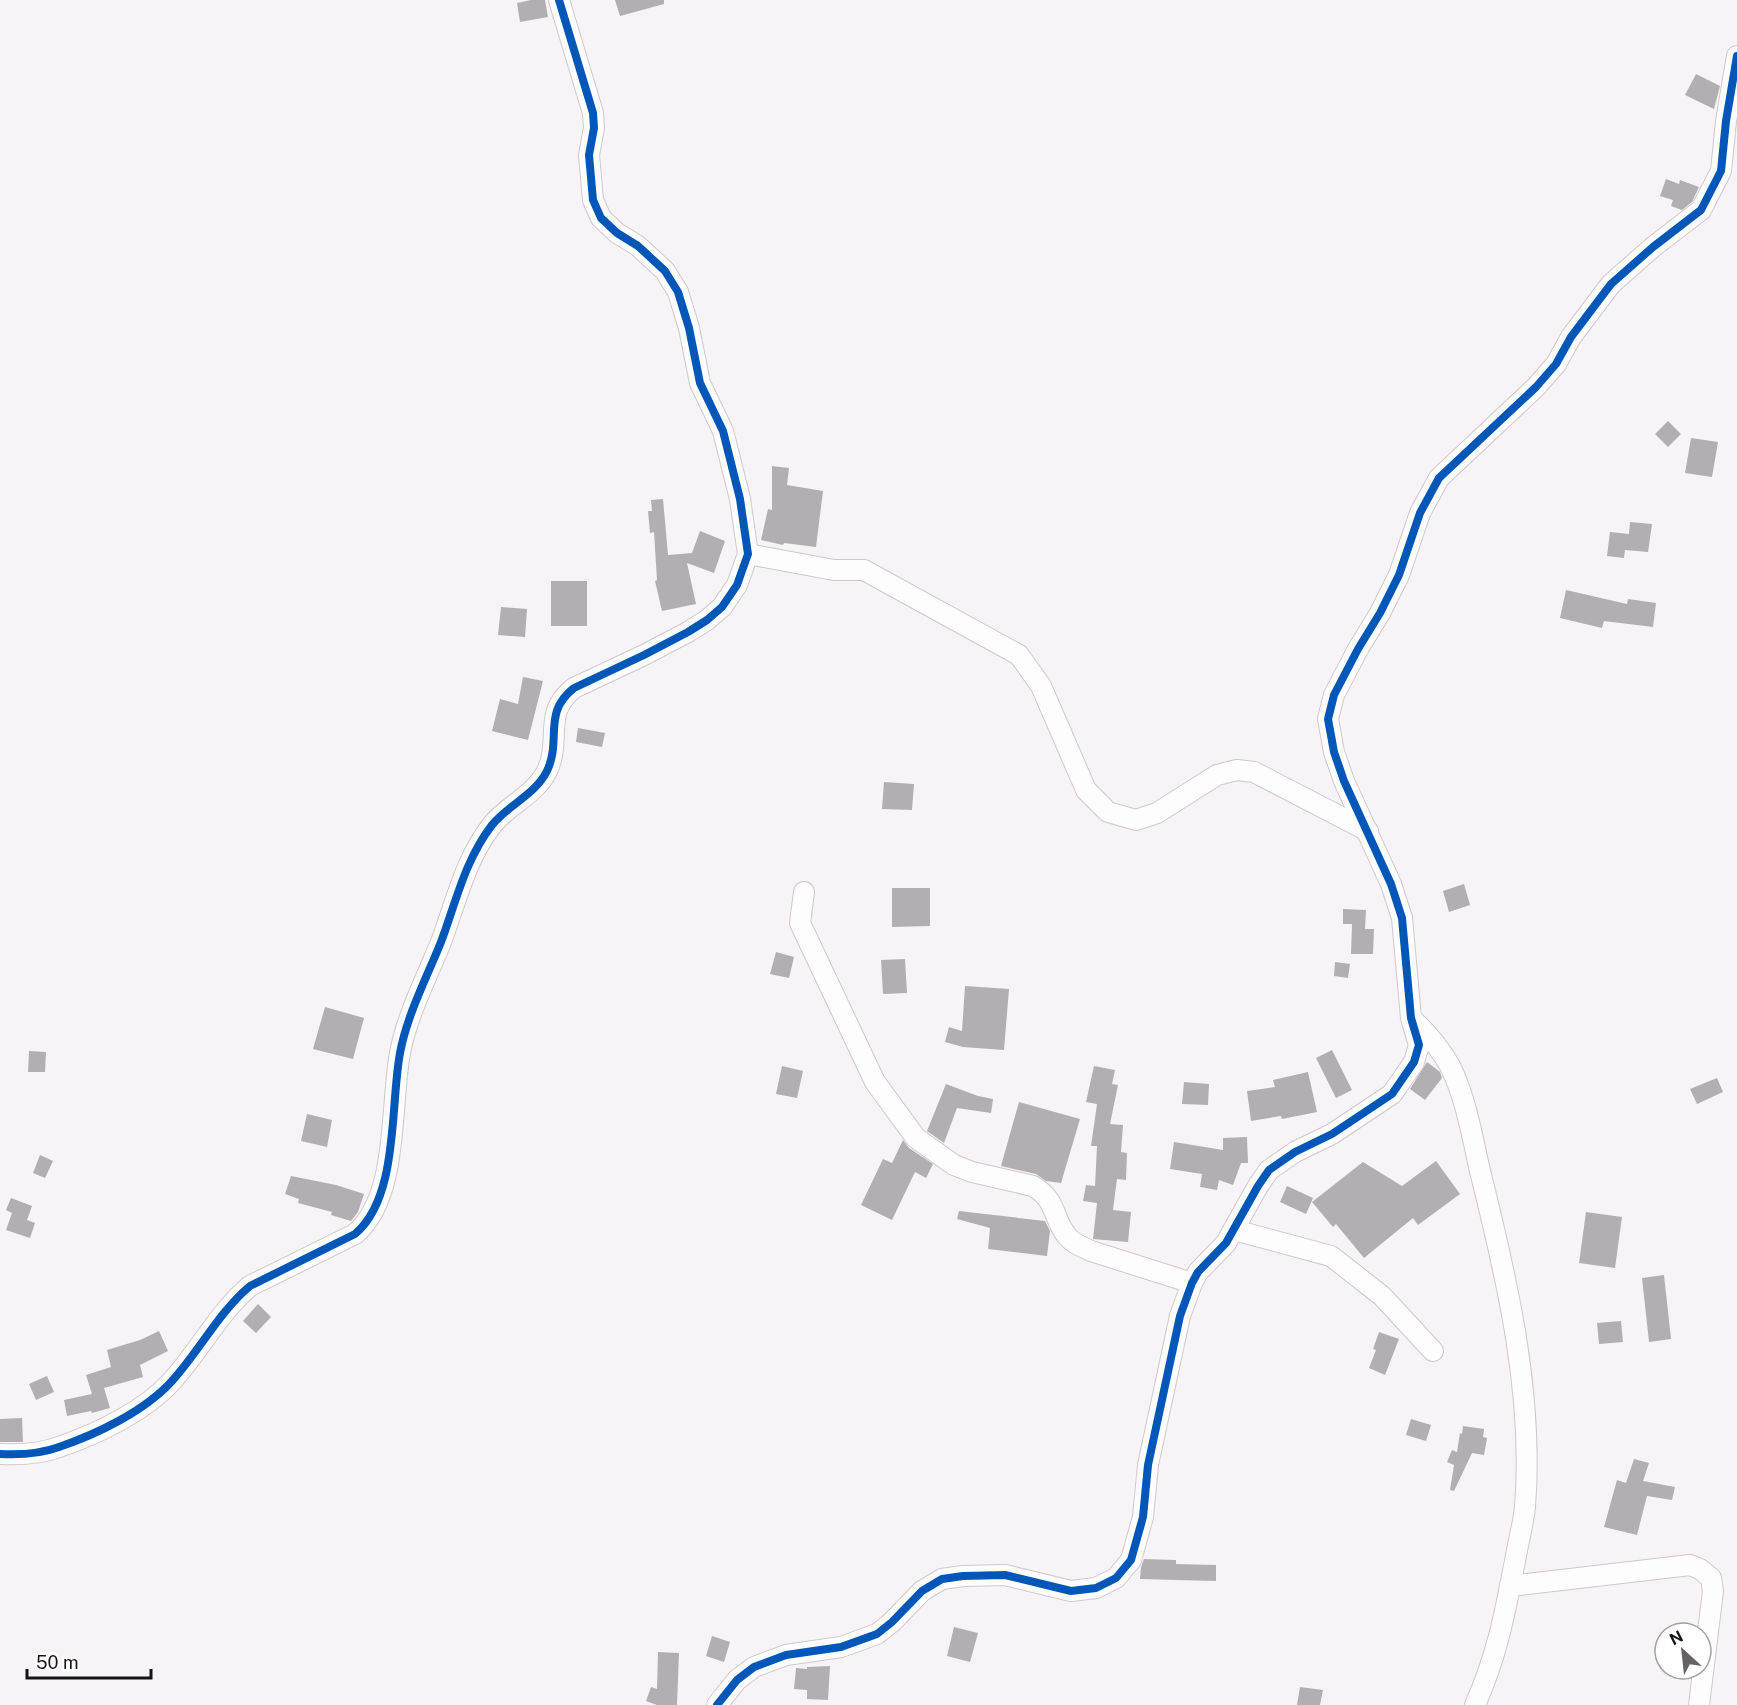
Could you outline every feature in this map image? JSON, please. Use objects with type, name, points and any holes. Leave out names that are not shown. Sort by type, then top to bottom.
[{"type":"street","points":[[0,1454],[58,1448],[112,1424],[136,1410],[172,1382],[223,1314],[250,1286],[355,1234],[366,1225],[374,1212],[388,1165],[400,1052],[411,1016],[442,939],[464,874],[477,848],[494,824],[522,800],[546,772],[554,751],[555,714],[563,697],[574,688],[644,655],[707,620],[722,607],[737,585],[748,554],[741,499],[723,431],[700,383],[689,328],[678,292],[665,272],[639,246],[617,233],[601,218],[593,200],[589,155],[594,128],[593,113],[559,0]]},
{"type":"street","points":[[717,1705],[737,1680],[754,1667],[786,1654],[841,1647],[878,1634],[922,1591],[942,1579],[1005,1575],[1071,1591],[1096,1588],[1116,1578],[1131,1560],[1143,1516],[1148,1465],[1180,1316],[1198,1272],[1218,1252],[1234,1230],[1269,1170],[1295,1152],[1332,1134],[1392,1094],[1414,1062],[1419,1045],[1411,1018],[1402,918],[1391,884],[1344,781],[1334,752],[1328,719],[1334,695],[1399,574],[1420,513],[1439,478],[1517,406],[1556,364],[1571,337],[1611,284],[1653,247],[1701,210],[1721,171],[1726,121],[1737,56]]},
{"type":"street","points":[[748,554],[834,570],[864,570],[1019,655],[1041,686],[1086,790],[1108,812],[1136,820],[1157,813],[1217,775],[1237,770],[1254,772],[1368,831]]},
{"type":"street","points":[[804,892],[800,923],[874,1083],[916,1138],[963,1169],[1033,1186],[1048,1198],[1066,1236],[1076,1244],[1091,1251],[1192,1283]]},
{"type":"street","points":[[1411,1018],[1440,1049],[1451,1068],[1463,1101],[1508,1292],[1521,1373],[1525,1446],[1525,1508],[1502,1629],[1487,1678],[1475,1705]]},
{"type":"street","points":[[1234,1230],[1331,1256],[1382,1296],[1433,1351]]},
{"type":"street","points":[[1510,1586],[1690,1565],[1700,1569],[1711,1578],[1713,1591],[1700,1705]]},
{"type":"building","points":[[545,0],[548,17],[520,22],[517,3]]},
{"type":"building","points":[[615,0],[664,0],[664,4],[620,16]]},
{"type":"building","points":[[1696,74],[1720,86],[1714,109],[1685,95]]},
{"type":"building","points":[[1666,179],[1679,184],[1680,180],[1699,187],[1692,202],[1682,210],[1671,206],[1673,200],[1660,196]]},
{"type":"building","points":[[1668,421],[1681,434],[1668,447],[1655,434]]},
{"type":"building","points":[[1691,438],[1718,442],[1712,477],[1685,473]]},
{"type":"building","points":[[772,466],[789,468],[787,485],[823,491],[816,547],[784,543],[783,545],[761,540],[768,509],[772,510]]},
{"type":"building","points":[[663,499],[668,555],[692,553],[700,531],[725,541],[714,573],[687,563],[696,604],[662,611],[655,581],[657,580],[654,532],[650,533],[648,511],[652,511],[651,500]]},
{"type":"building","points":[[1630,522],[1652,524],[1648,552],[1625,550],[1624,558],[1607,556],[1610,532],[1629,534]]},
{"type":"building","points":[[551,581],[587,581],[587,626],[551,626]]},
{"type":"building","points":[[1566,590],[1627,604],[1628,599],[1656,603],[1653,627],[1604,621],[1602,628],[1560,618]]},
{"type":"building","points":[[501,607],[527,609],[525,637],[498,635]]},
{"type":"building","points":[[523,677],[543,681],[528,740],[492,731],[500,699],[518,704]]},
{"type":"building","points":[[578,728],[605,733],[602,747],[576,742]]},
{"type":"building","points":[[884,782],[914,784],[912,810],[882,809]]},
{"type":"building","points":[[1464,884],[1470,905],[1449,912],[1443,891]]},
{"type":"building","points":[[892,888],[930,888],[930,926],[892,927]]},
{"type":"building","points":[[1343,909],[1366,910],[1365,929],[1374,929],[1373,954],[1351,954],[1352,924],[1343,924]]},
{"type":"building","points":[[776,952],[794,957],[789,978],[770,974]]},
{"type":"building","points":[[905,959],[907,993],[883,994],[881,960]]},
{"type":"building","points":[[1335,962],[1350,964],[1348,978],[1334,976]]},
{"type":"building","points":[[965,986],[1009,989],[1004,1050],[963,1047],[945,1042],[949,1027],[962,1031]]},
{"type":"building","points":[[325,1007],[364,1018],[353,1059],[313,1049]]},
{"type":"building","points":[[1332,1050],[1352,1090],[1336,1098],[1316,1058]]},
{"type":"building","points":[[29,1051],[46,1052],[45,1072],[28,1072]]},
{"type":"building","points":[[1427,1062],[1440,1072],[1442,1078],[1425,1100],[1410,1089]]},
{"type":"building","points":[[782,1066],[803,1071],[797,1098],[776,1094]]},
{"type":"building","points":[[1094,1066],[1115,1070],[1112,1084],[1118,1085],[1110,1124],[1123,1125],[1121,1152],[1127,1153],[1126,1180],[1117,1179],[1113,1210],[1131,1212],[1128,1242],[1093,1239],[1097,1203],[1083,1201],[1086,1185],[1095,1186],[1097,1146],[1091,1146],[1097,1104],[1086,1102]]},
{"type":"building","points":[[1308,1072],[1317,1112],[1282,1119],[1281,1116],[1251,1121],[1247,1091],[1275,1087],[1273,1080]]},
{"type":"building","points":[[1717,1078],[1723,1092],[1697,1104],[1690,1089]]},
{"type":"building","points":[[1184,1082],[1209,1084],[1208,1105],[1182,1104]]},
{"type":"building","points":[[946,1084],[993,1099],[991,1113],[957,1108],[944,1143],[927,1131]]},
{"type":"building","points":[[1019,1102],[1080,1119],[1061,1183],[1046,1181],[1036,1174],[1001,1166]]},
{"type":"building","points":[[307,1114],[332,1120],[327,1147],[301,1141]]},
{"type":"building","points":[[1247,1137],[1248,1163],[1241,1163],[1233,1185],[1219,1180],[1217,1190],[1200,1187],[1202,1174],[1170,1169],[1174,1142],[1223,1150],[1223,1138]]},
{"type":"building","points":[[903,1140],[909,1148],[933,1164],[926,1178],[915,1172],[892,1220],[861,1205],[883,1159],[892,1163]]},
{"type":"building","points":[[40,1155],[53,1161],[45,1178],[33,1173]]},
{"type":"building","points":[[1436,1161],[1460,1194],[1418,1225],[1413,1218],[1364,1258],[1336,1224],[1333,1227],[1312,1202],[1363,1162],[1402,1186]]},
{"type":"building","points":[[291,1176],[336,1185],[364,1194],[358,1212],[351,1221],[331,1215],[332,1212],[298,1203],[299,1199],[285,1194]]},
{"type":"building","points":[[1287,1186],[1313,1198],[1306,1214],[1280,1202]]},
{"type":"building","points":[[11,1198],[32,1206],[27,1220],[35,1223],[30,1238],[6,1230],[12,1213],[6,1210]]},
{"type":"building","points":[[959,1211],[1045,1221],[1050,1231],[1047,1256],[988,1249],[990,1228],[957,1219]]},
{"type":"building","points":[[1586,1212],[1622,1217],[1615,1268],[1579,1263]]},
{"type":"building","points":[[1664,1275],[1671,1339],[1649,1342],[1642,1278]]},
{"type":"building","points":[[258,1304],[271,1317],[256,1333],[243,1321]]},
{"type":"building","points":[[1621,1321],[1623,1342],[1599,1344],[1597,1323]]},
{"type":"building","points":[[159,1331],[168,1351],[140,1365],[143,1377],[104,1388],[110,1408],[67,1416],[64,1400],[92,1394],[86,1375],[111,1367],[107,1350],[140,1340]]},
{"type":"building","points":[[1379,1332],[1399,1339],[1385,1375],[1369,1368],[1376,1350],[1373,1349]]},
{"type":"building","points":[[47,1376],[54,1392],[36,1400],[29,1384]]},
{"type":"building","points":[[22,1418],[23,1442],[0,1442],[0,1419]]},
{"type":"building","points":[[1411,1419],[1431,1425],[1426,1441],[1406,1435]]},
{"type":"building","points":[[1463,1426],[1484,1429],[1483,1437],[1487,1438],[1484,1455],[1472,1453],[1454,1491],[1450,1490],[1454,1465],[1447,1462],[1452,1450],[1457,1452]]},
{"type":"building","points":[[1634,1459],[1649,1463],[1643,1481],[1675,1487],[1672,1500],[1647,1496],[1637,1535],[1604,1527],[1617,1480],[1626,1483]]},
{"type":"building","points":[[1144,1559],[1176,1560],[1176,1564],[1216,1565],[1216,1581],[1140,1579]]},
{"type":"building","points":[[954,1627],[978,1633],[970,1662],[947,1656]]},
{"type":"building","points":[[712,1636],[730,1642],[724,1662],[706,1656]]},
{"type":"building","points":[[658,1652],[679,1653],[677,1705],[657,1705],[646,1701],[651,1687],[657,1689]]},
{"type":"building","points":[[830,1666],[828,1700],[807,1699],[807,1690],[794,1689],[796,1668]]},
{"type":"building","points":[[1300,1687],[1323,1690],[1320,1705],[1297,1705]]},
{"type":"cycle path","points":[[0,1454],[30,1454],[52,1449],[74,1442],[134,1412],[172,1381],[219,1319],[250,1286],[355,1234],[369,1218],[379,1198],[386,1174],[400,1053],[412,1010],[475,852],[498,818],[536,787],[547,771],[553,748],[558,707],[564,697],[574,688],[644,655],[707,620],[722,607],[737,585],[748,554],[740,499],[723,431],[700,383],[689,328],[678,292],[665,271],[638,246],[617,233],[601,218],[593,200],[589,155],[594,128],[593,113],[559,0]]},
{"type":"cycle path","points":[[717,1705],[737,1680],[754,1667],[786,1655],[841,1647],[877,1634],[922,1591],[942,1579],[1005,1575],[1071,1591],[1096,1588],[1116,1578],[1131,1560],[1143,1517],[1148,1465],[1180,1316],[1198,1272],[1226,1243],[1269,1170],[1295,1152],[1332,1134],[1392,1094],[1414,1062],[1419,1045],[1411,1018],[1402,918],[1391,884],[1344,781],[1334,752],[1328,719],[1334,695],[1399,575],[1420,513],[1439,478],[1536,387],[1556,364],[1571,337],[1611,284],[1653,247],[1701,210],[1721,171],[1726,121],[1737,56]]}]
